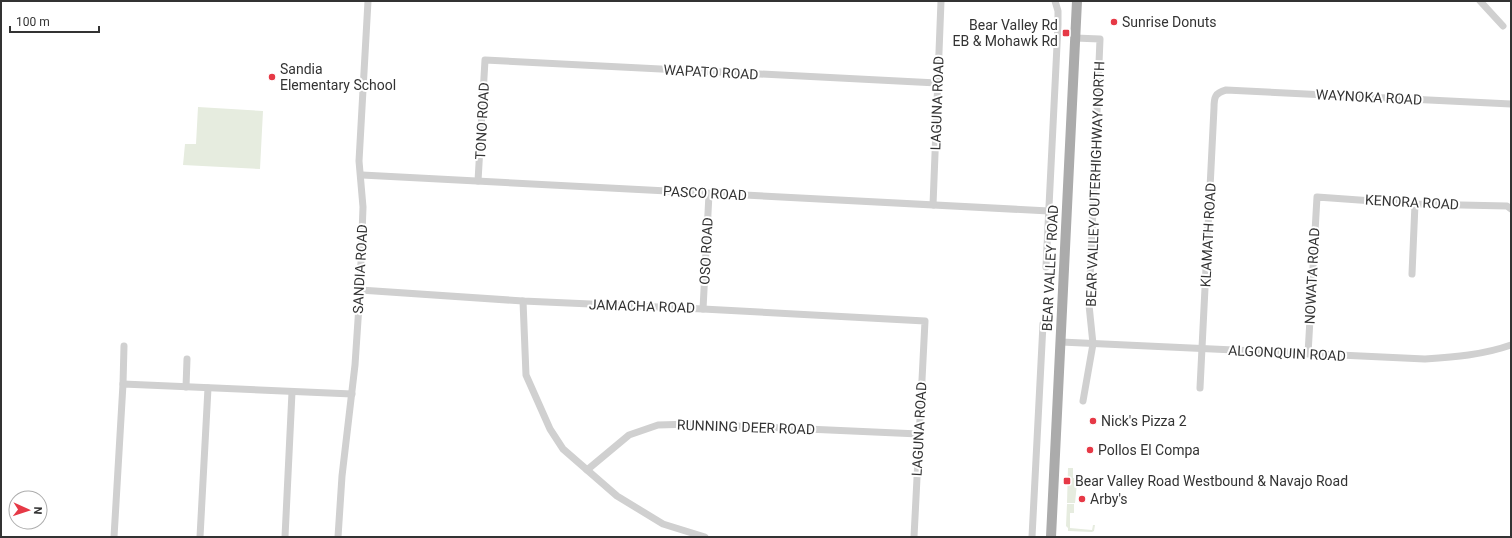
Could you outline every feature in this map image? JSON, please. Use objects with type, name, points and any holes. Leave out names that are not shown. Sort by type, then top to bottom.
[{"type":"main road","name":"BEAR VALLEY ROAD","points":[[1051,537],[1077,1]]},
{"type":"street","name":"SANDIA ROAD","points":[[338,537],[342,476],[352,394],[360,290],[363,207],[362,175],[359,161],[368,1]]},
{"type":"street","name":"LAGUNA ROAD","points":[[933,205],[941,1]]},
{"type":"street","points":[[1046,267],[1058,25],[1058,11],[1055,1]]},
{"type":"street","points":[[1480,1],[1503,26]]},
{"type":"street","name":"BEAR VALLEY OUTERHIGHWAY NORTH","points":[[1075,38],[1100,39],[1089,305],[1093,344],[1084,401]]},
{"type":"street","name":"WAPATO ROAD","points":[[485,60],[937,83]]},
{"type":"street","name":"TONO ROAD","points":[[478,181],[485,60]]},
{"type":"street","name":"WAYNOKA ROAD","points":[[1226,90],[1511,104]]},
{"type":"street","name":"KLAMATH ROAD","points":[[1200,388],[1214,98],[1218,93],[1226,90]]},
{"type":"street","name":"PASCO ROAD","points":[[362,175],[709,194],[1049,210]]},
{"type":"street","name":"OSO ROAD","points":[[703,309],[709,194]]},
{"type":"street","name":"KENORA ROAD","points":[[1317,197],[1415,204],[1509,208]]},
{"type":"street","name":"NOWATA ROAD","points":[[1308,354],[1317,197]]},
{"type":"street","points":[[1412,274],[1415,204]]},
{"type":"street","name":"JAMACHA ROAD","points":[[360,290],[523,301],[925,321]]},
{"type":"street","points":[[523,301],[526,376],[550,429],[563,449],[617,496],[663,524],[705,537]]},
{"type":"street","name":"LAGUNA ROAD","points":[[914,537],[925,321]]},
{"type":"street","points":[[1032,537],[1043,324]]},
{"type":"street","name":"ALGONQUIN ROAD","points":[[1061,342],[1425,359],[1466,356],[1511,345]]},
{"type":"street","points":[[114,537],[124,346]]},
{"type":"street","points":[[186,387],[187,359]]},
{"type":"street","points":[[123,384],[352,394]]},
{"type":"street","points":[[200,537],[208,388]]},
{"type":"street","points":[[285,537],[292,392]]},
{"type":"street","name":"RUNNING DEER ROAD","points":[[587,470],[629,435],[658,425],[693,424],[919,434]]},
{"type":"shaded area","points":[[198,107],[263,111],[260,169],[183,165],[185,144],[196,144]]},
{"type":"shaded area","points":[[1068,468],[1073,468],[1073,478],[1097,479],[1096,482],[1077,483],[1075,503],[1067,503]]},
{"type":"shaded area","points":[[1067,504],[1074,504],[1074,513],[1070,513],[1070,528],[1092,530],[1093,525],[1095,525],[1094,531],[1068,531],[1066,526]]},
{"type":"place","name":"Sunrise Donuts","points":[[1114,22]]},
{"type":"place","name":"Bear Valley Rd EB & Mohawk Rd","points":[[1066,33]]},
{"type":"place","name":"Sandia Elementary School","points":[[272,77]]},
{"type":"place","name":"Nick's Pizza 2","points":[[1093,421]]},
{"type":"place","name":"Pollos El Compa","points":[[1090,450]]},
{"type":"place","name":"Bear Valley Road Westbound & Navajo Road","points":[[1067,481]]},
{"type":"place","name":"Arby's","points":[[1082,499]]}]
